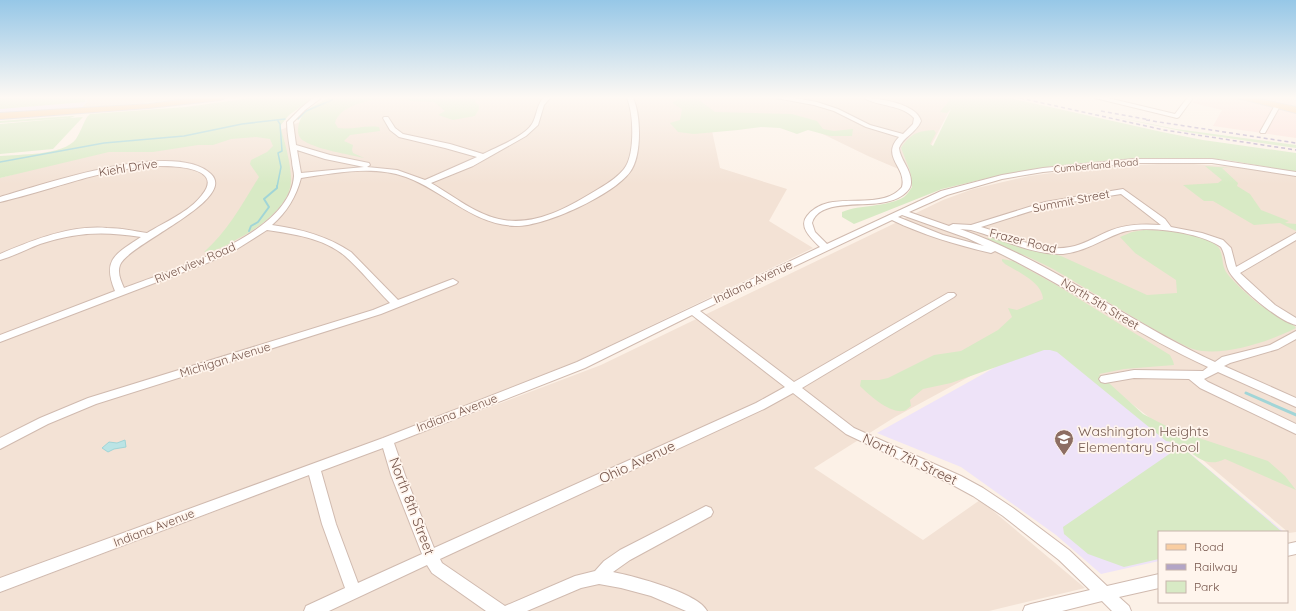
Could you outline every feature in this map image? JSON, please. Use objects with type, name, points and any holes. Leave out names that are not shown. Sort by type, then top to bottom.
[{"type":"street","name":"Riverview Road","points":[[0,339],[224,252],[265,227],[288,204],[294,192],[298,176],[290,127]]},
{"type":"street","points":[[391,127],[401,136],[447,146],[484,157]]},
{"type":"street","points":[[424,183],[484,157],[531,130],[534,127]]},
{"type":"street","points":[[293,146],[328,157],[407,174],[489,219],[503,222],[522,223],[554,217],[571,209],[619,178],[629,167],[634,157],[634,127]]},
{"type":"street","points":[[870,127],[903,136]]},
{"type":"street","points":[[826,248],[808,227],[808,222],[812,215],[819,209],[831,205],[870,203],[888,199],[902,192],[906,188],[907,178],[895,153],[896,145],[903,136],[914,127]]},
{"type":"street","points":[[1263,132],[1266,127]]},
{"type":"street","name":"Cumberland Road","points":[[897,215],[944,194],[989,180],[1043,170],[1094,164],[1156,160],[1206,161],[1244,165],[1296,174]]},
{"type":"street","name":"Kiehl Drive","points":[[0,200],[89,174],[139,164],[181,164],[195,167],[207,174],[211,181],[206,196],[191,209],[125,252],[115,263],[113,275],[121,293]]},
{"type":"street","points":[[298,176],[378,168]]},
{"type":"street","name":"Summit Street","points":[[973,227],[1045,204],[1123,191],[1162,221],[1169,229]]},
{"type":"street","points":[[897,215],[920,231],[948,241],[1005,252]]},
{"type":"street","name":"Indiana Avenue","points":[[0,585],[387,441],[580,365],[693,310],[897,215]]},
{"type":"street","name":"North 5th Street","points":[[897,215],[945,227],[970,236],[1005,252],[1036,267],[1165,342],[1215,367],[1296,403]]},
{"type":"street","points":[[265,227],[307,235],[324,240],[340,248],[348,254],[397,305]]},
{"type":"street","name":"Frazer Road","points":[[945,227],[973,227],[1016,242],[1058,251],[1083,247],[1108,234],[1124,228],[1148,227],[1169,229],[1205,236],[1222,243],[1230,252],[1231,264],[1234,272]]},
{"type":"street","points":[[0,257],[38,242],[76,232],[107,230],[148,236]]},
{"type":"street","points":[[1296,236],[1234,272],[1275,311],[1296,322]]},
{"type":"street","name":"Michigan Avenue","points":[[0,444],[44,421],[92,401],[397,305],[453,282]]},
{"type":"street","name":"Ohio Avenue","points":[[312,611],[715,427],[793,388],[951,295]]},
{"type":"street","name":"North 7th Street","points":[[693,310],[850,431],[928,466],[978,492],[1045,540],[1123,611]]},
{"type":"street","points":[[1104,379],[1134,374],[1193,376],[1208,374],[1213,371],[1215,367],[1226,360],[1274,347],[1296,334]]},
{"type":"street","points":[[1193,376],[1204,385],[1296,429]]},
{"type":"street","name":"North 8th Street","points":[[387,441],[398,475],[430,557],[437,568],[499,611]]},
{"type":"street","points":[[314,468],[329,524],[354,592]]},
{"type":"street","points":[[599,577],[609,566],[625,555],[706,512]]},
{"type":"street","points":[[510,611],[580,581],[599,577],[615,579],[678,598],[699,611]]},
{"type":"street","points":[[1031,611],[1158,580]]},
{"type":"shaded area","points":[[289,127],[711,127],[720,168],[787,189],[769,221],[813,248],[573,363],[379,439],[0,579],[0,178],[112,148],[273,133]]},
{"type":"shaded area","points":[[807,127],[941,127],[915,176],[868,156]]},
{"type":"shaded area","points":[[1217,127],[1296,127],[1296,138]]},
{"type":"shaded area","points":[[1179,163],[1296,171],[1296,532],[1289,533],[1185,445],[1044,336],[895,417],[814,468],[923,540],[980,500],[1085,588],[989,611],[0,611],[0,593],[601,365],[943,200],[973,189],[1029,176],[1097,167]]},
{"type":"shaded area","name":"Washington Heights Elementary School","points":[[1044,340],[1181,446],[1283,531],[1158,531],[1158,561],[1101,574],[1056,535],[961,467],[877,433]]},
{"type":"green space","points":[[0,127],[74,127],[53,149],[0,154]]},
{"type":"green space","points":[[83,127],[280,127],[290,167],[290,189],[286,198],[273,214],[249,233],[219,249],[204,252],[213,244],[227,226],[259,177],[250,164],[251,160],[267,152],[273,146],[270,139],[256,137],[231,139],[213,145],[198,145],[153,152],[109,152],[0,178],[0,156],[41,153],[61,149],[70,145],[79,134]]},
{"type":"green space","points":[[299,127],[337,127],[338,128],[379,127],[380,131],[350,135],[344,141],[353,145],[353,153],[364,158],[317,147],[301,139],[298,131]]},
{"type":"green space","points":[[673,127],[821,127],[823,129],[834,131],[853,129],[852,136],[830,136],[808,130],[797,134],[780,128],[761,127],[694,134],[678,132]]},
{"type":"green space","points":[[942,127],[1137,127],[1203,140],[1296,153],[1296,172],[1227,160],[1178,158],[1123,159],[1053,166],[984,179],[942,189],[854,224],[842,217],[842,212],[889,203],[904,197],[912,187],[910,171],[901,148],[908,139],[915,134],[934,130],[936,133],[930,144],[933,146]]},
{"type":"green space","points":[[1160,127],[1296,145],[1296,148],[1186,132]]},
{"type":"green space","points":[[1205,166],[1230,168],[1222,168],[1238,183],[1237,186],[1250,194],[1261,210],[1289,221],[1285,223],[1296,224],[1296,231],[1280,223],[1254,225],[1213,201],[1204,201],[1183,185],[1218,183],[1222,180]]},
{"type":"green space","points":[[1144,230],[1192,235],[1216,245],[1219,247],[1225,270],[1234,281],[1264,308],[1289,322],[1296,328],[1275,338],[1250,346],[1214,351],[1197,350],[1166,336],[1053,269],[987,239],[990,237],[1061,256],[1147,295],[1177,293],[1176,280],[1135,253],[1120,237],[1132,232]]},
{"type":"green space","points":[[1002,259],[1013,261],[1058,286],[1170,355],[1174,365],[1124,369],[1099,374],[1143,414],[1172,429],[1268,461],[1285,476],[1296,490],[1225,459],[1208,462],[1198,458],[1182,447],[1281,531],[1158,531],[1158,559],[1124,567],[1088,554],[1064,534],[1063,527],[1181,446],[1176,443],[1166,441],[1057,352],[1044,350],[951,383],[923,389],[910,400],[911,406],[904,411],[898,411],[886,406],[860,386],[861,380],[879,380],[888,378],[934,355],[961,351],[998,330],[1012,317],[1008,308],[1017,310],[1043,299],[1042,293],[1034,283],[1002,261]]},
{"type":"water","points":[[125,440],[126,447],[114,449],[108,452],[102,448],[109,442],[117,443]]},
{"type":"waterway","points":[[0,162],[104,143],[184,136],[230,127]]},
{"type":"waterway","points":[[277,187],[281,167],[278,153],[282,151],[280,127]]},
{"type":"waterway","points":[[249,231],[251,226],[258,222],[269,207],[264,199],[277,187]]},
{"type":"waterway","points":[[1246,393],[1296,415]]},
{"type":"railway","points":[[1148,127],[1296,150]]},
{"type":"railway","points":[[1188,127],[1296,143]]},
{"type":"place","name":"Washington Heights Elementary School","points":[[1064,456]]}]
